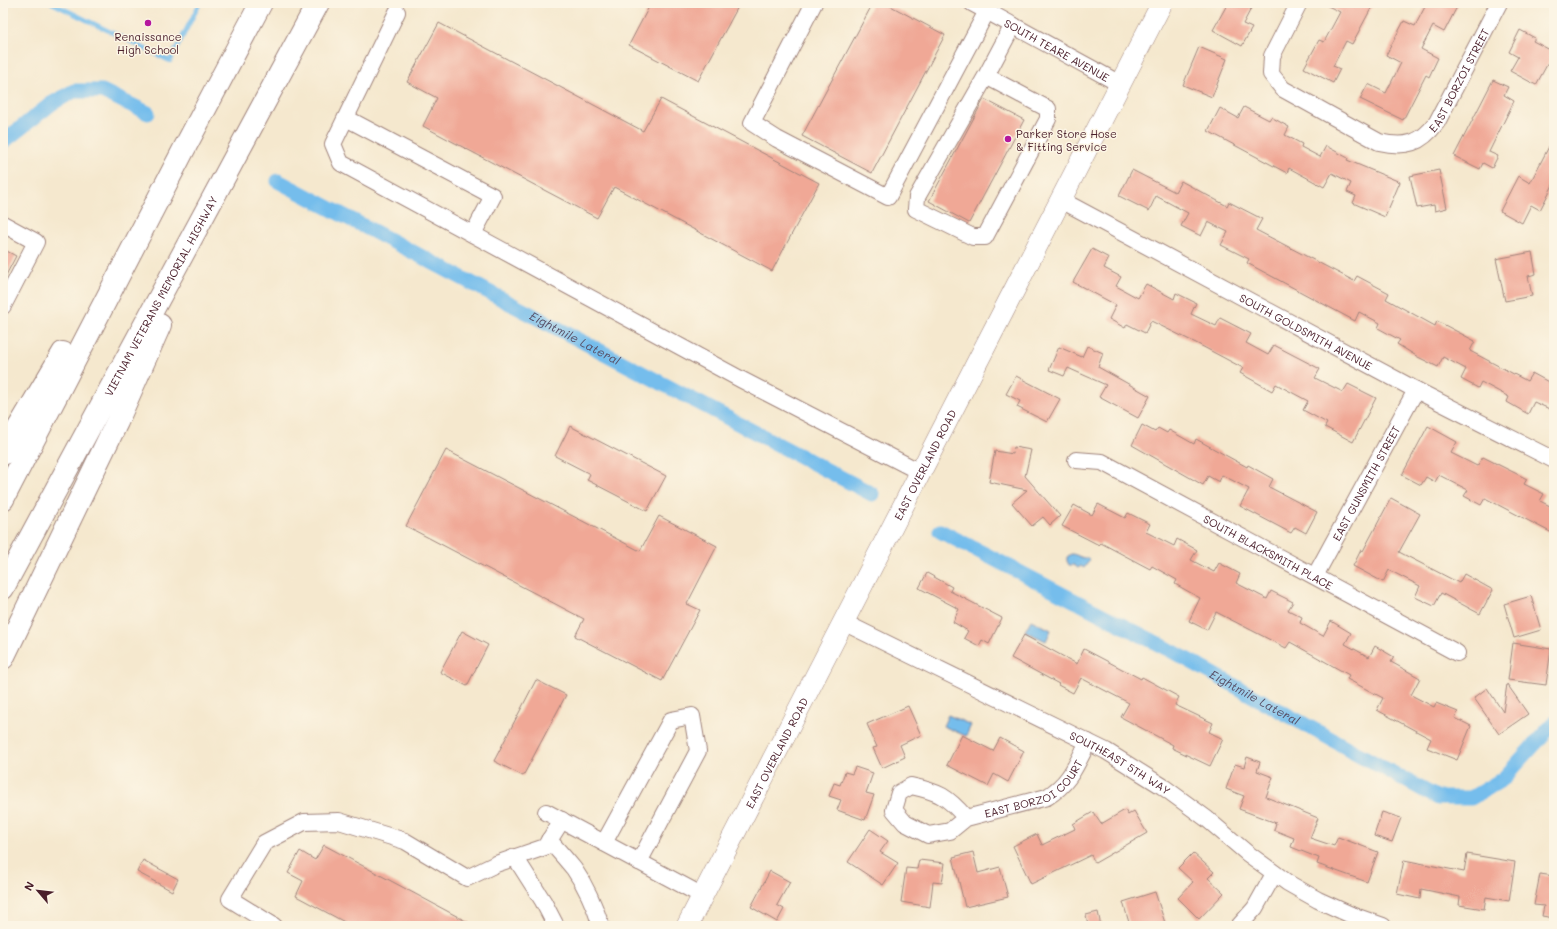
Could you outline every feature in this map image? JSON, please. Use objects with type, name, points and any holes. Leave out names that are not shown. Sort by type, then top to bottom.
[{"type":"highway","points":[[3,498],[261,3]]},
{"type":"highway","name":"VIETNAM VETERANS MEMORIAL HIGHWAY","points":[[3,588],[318,3]]},
{"type":"highway","points":[[3,454],[184,149]]},
{"type":"highway","points":[[3,658],[117,422],[227,172]]},
{"type":"main road","name":"EAST OVERLAND ROAD","points":[[687,926],[1162,3]]},
{"type":"street","points":[[814,3],[752,123],[777,139],[888,197],[987,11]]},
{"type":"street","name":"SOUTH TEARE AVENUE","points":[[972,3],[1120,84]]},
{"type":"street","name":"EAST BORZOI STREET","points":[[1299,3],[1272,56],[1271,74],[1283,89],[1379,142],[1393,145],[1407,145],[1418,141],[1429,133],[1437,122],[1499,3]]},
{"type":"street","points":[[397,12],[333,144],[341,163],[742,380],[920,472]]},
{"type":"street","points":[[986,76],[1048,109],[1048,119],[985,237],[973,237],[916,208],[917,197],[986,76],[1013,25]]},
{"type":"street","points":[[346,118],[493,196],[473,234]]},
{"type":"street","name":"SOUTH GOLDSMITH AVENUE","points":[[1061,200],[1416,390],[1554,460]]},
{"type":"street","points":[[3,224],[36,242],[3,306]]},
{"type":"street","name":"EAST GUNSMITH STREET","points":[[1315,576],[1416,390]]},
{"type":"street","name":"SOUTH BLACKSMITH PLACE","points":[[1076,460],[1102,462],[1457,652]]},
{"type":"street","name":"SOUTHEAST 5TH WAY","points":[[843,622],[1088,742],[1136,769],[1207,819],[1274,874],[1318,900],[1348,914],[1383,926]]},
{"type":"street","points":[[604,843],[671,720],[692,716],[698,751],[639,862]]},
{"type":"street","name":"EAST BORZOI COURT","points":[[966,818],[1047,797],[1059,790],[1068,780],[1088,742]]},
{"type":"street","points":[[546,812],[703,896]]},
{"type":"street","points":[[274,926],[230,899],[264,843],[304,822],[339,821],[405,842],[467,878],[496,864],[544,846],[562,820]]},
{"type":"street","points":[[549,840],[574,869],[584,887],[601,926]]},
{"type":"street","points":[[515,857],[543,900],[556,926]]},
{"type":"street","points":[[1239,926],[1255,908],[1274,874]]},
{"type":"water","points":[[1071,554],[1088,558],[1089,561],[1084,568],[1081,566],[1078,568],[1074,565],[1069,565],[1067,557]]},
{"type":"water","points":[[1031,620],[1051,630],[1046,641],[1025,631]]},
{"type":"water","points":[[948,715],[971,725],[966,736],[943,726]]},
{"type":"building","points":[[651,3],[740,3],[698,81],[629,45]]},
{"type":"building","points":[[873,3],[885,3],[945,35],[872,173],[802,136]]},
{"type":"building","points":[[1228,3],[1254,3],[1243,24],[1252,28],[1242,46],[1213,30]]},
{"type":"building","points":[[1322,3],[1374,3],[1352,44],[1346,41],[1333,66],[1340,69],[1333,83],[1304,68],[1319,40],[1324,42],[1340,12]]},
{"type":"building","points":[[1427,3],[1459,3],[1444,32],[1433,26],[1421,49],[1438,58],[1429,77],[1426,75],[1403,120],[1360,99],[1368,84],[1386,93],[1401,63],[1386,55],[1404,21],[1415,26]]},
{"type":"building","points":[[439,23],[643,131],[661,99],[819,183],[772,271],[614,187],[597,218],[423,126],[437,98],[407,82]]},
{"type":"building","points":[[1520,30],[1535,38],[1533,41],[1554,52],[1536,85],[1510,71],[1518,57],[1509,52]]},
{"type":"building","points":[[1199,47],[1227,59],[1212,97],[1183,85]]},
{"type":"building","points":[[1493,80],[1508,87],[1504,95],[1514,101],[1489,152],[1498,156],[1492,168],[1483,163],[1480,169],[1454,156]]},
{"type":"building","points":[[984,99],[1024,120],[969,223],[929,201]]},
{"type":"building","points":[[1244,107],[1269,120],[1271,117],[1289,127],[1285,135],[1302,144],[1301,147],[1320,157],[1326,146],[1348,158],[1347,160],[1400,182],[1385,217],[1353,203],[1356,196],[1347,192],[1351,183],[1332,173],[1324,187],[1289,168],[1287,173],[1208,131],[1220,108],[1238,118]]},
{"type":"building","points":[[1554,137],[1554,183],[1540,210],[1531,205],[1522,223],[1500,211],[1518,176],[1530,183]]},
{"type":"building","points":[[1132,170],[1175,192],[1181,181],[1227,206],[1229,202],[1262,219],[1256,230],[1354,281],[1357,276],[1389,293],[1386,299],[1435,326],[1437,321],[1475,341],[1470,351],[1527,381],[1532,373],[1554,385],[1554,411],[1534,402],[1528,414],[1507,402],[1509,397],[1481,382],[1478,388],[1461,379],[1466,369],[1443,357],[1438,367],[1418,357],[1397,344],[1400,340],[1378,328],[1380,323],[1359,312],[1355,321],[1247,263],[1249,259],[1221,245],[1228,232],[1208,222],[1201,236],[1181,226],[1188,213],[1156,196],[1149,211],[1119,196]]},
{"type":"building","points":[[1439,170],[1447,208],[1435,211],[1434,205],[1417,208],[1410,176]]},
{"type":"building","points":[[3,249],[16,256],[3,281]]},
{"type":"building","points":[[1092,249],[1109,258],[1104,268],[1121,277],[1116,286],[1138,298],[1146,284],[1174,299],[1176,293],[1196,303],[1191,314],[1216,326],[1220,318],[1251,334],[1246,343],[1268,355],[1274,345],[1320,369],[1315,378],[1343,392],[1348,384],[1376,398],[1353,442],[1325,427],[1327,423],[1303,410],[1308,401],[1276,384],[1272,391],[1240,373],[1243,368],[1196,343],[1151,321],[1145,333],[1127,324],[1125,328],[1109,319],[1116,305],[1073,282]]},
{"type":"building","points":[[1532,252],[1536,274],[1528,276],[1532,296],[1505,301],[1496,259]]},
{"type":"building","points":[[1087,346],[1103,353],[1098,367],[1150,396],[1138,418],[1099,397],[1106,385],[1068,368],[1064,376],[1049,370],[1059,347],[1082,357]]},
{"type":"building","points":[[1016,376],[1060,399],[1047,422],[1017,407],[1020,401],[1006,394]]},
{"type":"building","points":[[1142,425],[1155,432],[1158,428],[1167,433],[1169,430],[1194,444],[1196,439],[1247,467],[1248,465],[1273,479],[1269,487],[1317,512],[1306,533],[1295,527],[1291,533],[1240,506],[1249,489],[1222,475],[1219,482],[1208,476],[1203,485],[1132,445]]},
{"type":"building","points":[[570,426],[666,476],[647,511],[587,480],[590,474],[555,456]]},
{"type":"building","points":[[1428,426],[1457,442],[1451,453],[1477,466],[1483,457],[1527,479],[1524,484],[1544,494],[1540,501],[1554,508],[1554,534],[1485,498],[1481,505],[1464,496],[1468,490],[1439,475],[1435,482],[1426,477],[1421,485],[1402,475]]},
{"type":"building","points":[[1014,447],[1031,450],[1025,476],[1060,516],[1050,525],[1043,517],[1032,526],[1012,503],[1027,490],[989,482],[995,451],[1013,454]]},
{"type":"building","points":[[446,450],[640,551],[659,516],[717,546],[687,604],[700,610],[662,681],[575,636],[584,619],[406,526]]},
{"type":"building","points":[[1391,498],[1420,514],[1399,552],[1459,583],[1464,574],[1493,590],[1480,614],[1441,593],[1434,606],[1415,597],[1420,586],[1389,570],[1383,582],[1353,566],[1361,550],[1363,551]]},
{"type":"building","points":[[1098,504],[1125,518],[1128,513],[1150,524],[1146,532],[1174,546],[1177,539],[1197,550],[1191,560],[1214,572],[1219,563],[1240,574],[1236,583],[1267,599],[1271,591],[1293,602],[1288,610],[1302,617],[1300,623],[1323,636],[1331,621],[1351,633],[1345,644],[1369,657],[1375,646],[1394,657],[1391,662],[1420,678],[1411,695],[1434,707],[1436,703],[1458,712],[1455,718],[1471,726],[1457,760],[1427,748],[1431,739],[1377,710],[1383,698],[1347,679],[1349,675],[1290,642],[1286,648],[1216,612],[1207,630],[1189,621],[1200,598],[1175,584],[1177,580],[1152,566],[1150,569],[1101,543],[1099,545],[1062,526],[1074,505],[1092,515]]},
{"type":"building","points":[[927,573],[952,587],[950,591],[1002,618],[989,644],[982,640],[979,646],[964,638],[968,631],[953,622],[959,609],[919,588]]},
{"type":"building","points":[[1531,596],[1541,630],[1514,638],[1504,604]]},
{"type":"building","points":[[462,631],[488,645],[467,686],[440,672]]},
{"type":"building","points":[[1024,635],[1077,664],[1084,649],[1179,697],[1175,705],[1213,723],[1209,732],[1223,739],[1210,766],[1172,748],[1173,745],[1121,717],[1129,703],[1081,678],[1073,693],[1011,658]]},
{"type":"building","points":[[1513,643],[1551,649],[1546,685],[1508,680]]},
{"type":"building","points":[[536,680],[566,695],[523,776],[494,761]]},
{"type":"building","points":[[1507,684],[1528,714],[1499,734],[1474,698],[1487,688],[1503,712]]},
{"type":"building","points":[[908,706],[921,735],[900,745],[905,757],[882,768],[873,748],[877,747],[867,724]]},
{"type":"building","points":[[962,735],[993,751],[1000,738],[1024,751],[1008,782],[994,774],[988,786],[947,765]]},
{"type":"building","points":[[1247,757],[1260,762],[1257,771],[1273,777],[1266,797],[1318,818],[1310,838],[1334,846],[1338,837],[1378,852],[1367,882],[1317,864],[1319,858],[1291,847],[1294,838],[1274,830],[1276,823],[1239,809],[1244,796],[1226,789],[1235,764],[1244,767]]},
{"type":"building","points":[[855,767],[873,773],[866,793],[874,795],[865,820],[837,810],[841,800],[829,796],[834,783],[840,785],[845,772],[852,774]]},
{"type":"building","points":[[1125,810],[1128,815],[1134,811],[1147,833],[1095,863],[1091,855],[1031,884],[1013,846],[1037,834],[1042,845],[1075,829],[1073,824],[1093,812],[1101,824]]},
{"type":"building","points":[[1382,812],[1401,818],[1392,842],[1374,836]]},
{"type":"building","points":[[870,829],[888,841],[880,852],[898,863],[883,885],[848,862]]},
{"type":"building","points":[[324,845],[475,926],[352,926],[296,896],[303,881],[288,873],[300,851],[315,860]]},
{"type":"building","points":[[973,852],[978,873],[1000,867],[1008,897],[965,907],[953,857]]},
{"type":"building","points":[[1193,853],[1214,872],[1208,878],[1224,893],[1199,919],[1178,898],[1193,882],[1178,868]]},
{"type":"building","points":[[1467,854],[1515,862],[1509,901],[1486,897],[1484,909],[1459,905],[1460,897],[1421,889],[1420,899],[1397,894],[1404,860],[1464,872]]},
{"type":"building","points":[[143,860],[178,879],[172,891],[137,872]]},
{"type":"building","points":[[919,860],[945,863],[942,883],[933,882],[930,907],[901,902],[906,868],[917,869]]},
{"type":"building","points":[[770,871],[790,882],[777,905],[784,909],[777,922],[751,907]]},
{"type":"building","points":[[1540,874],[1554,876],[1554,918],[1542,916],[1544,906],[1534,905]]},
{"type":"building","points":[[1155,892],[1166,926],[1130,926],[1123,902]]},
{"type":"building","points":[[1098,912],[1101,926],[1088,926],[1086,915]]},
{"type":"waterway","points":[[52,3],[170,61],[200,3]]},
{"type":"waterway","name":"Eightmile Lateral","points":[[3,142],[51,104],[74,91],[102,91],[148,113]]},
{"type":"waterway","name":"Eightmile Lateral","points":[[278,181],[872,494]]},
{"type":"waterway","name":"Eightmile Lateral","points":[[940,531],[1168,649],[1438,798],[1471,798],[1503,779],[1554,723]]},
{"type":"place","name":"Renaissance High School","points":[[148,23]]},
{"type":"place","name":"Parker Store Hose & Fitting Service","points":[[1008,139]]}]
